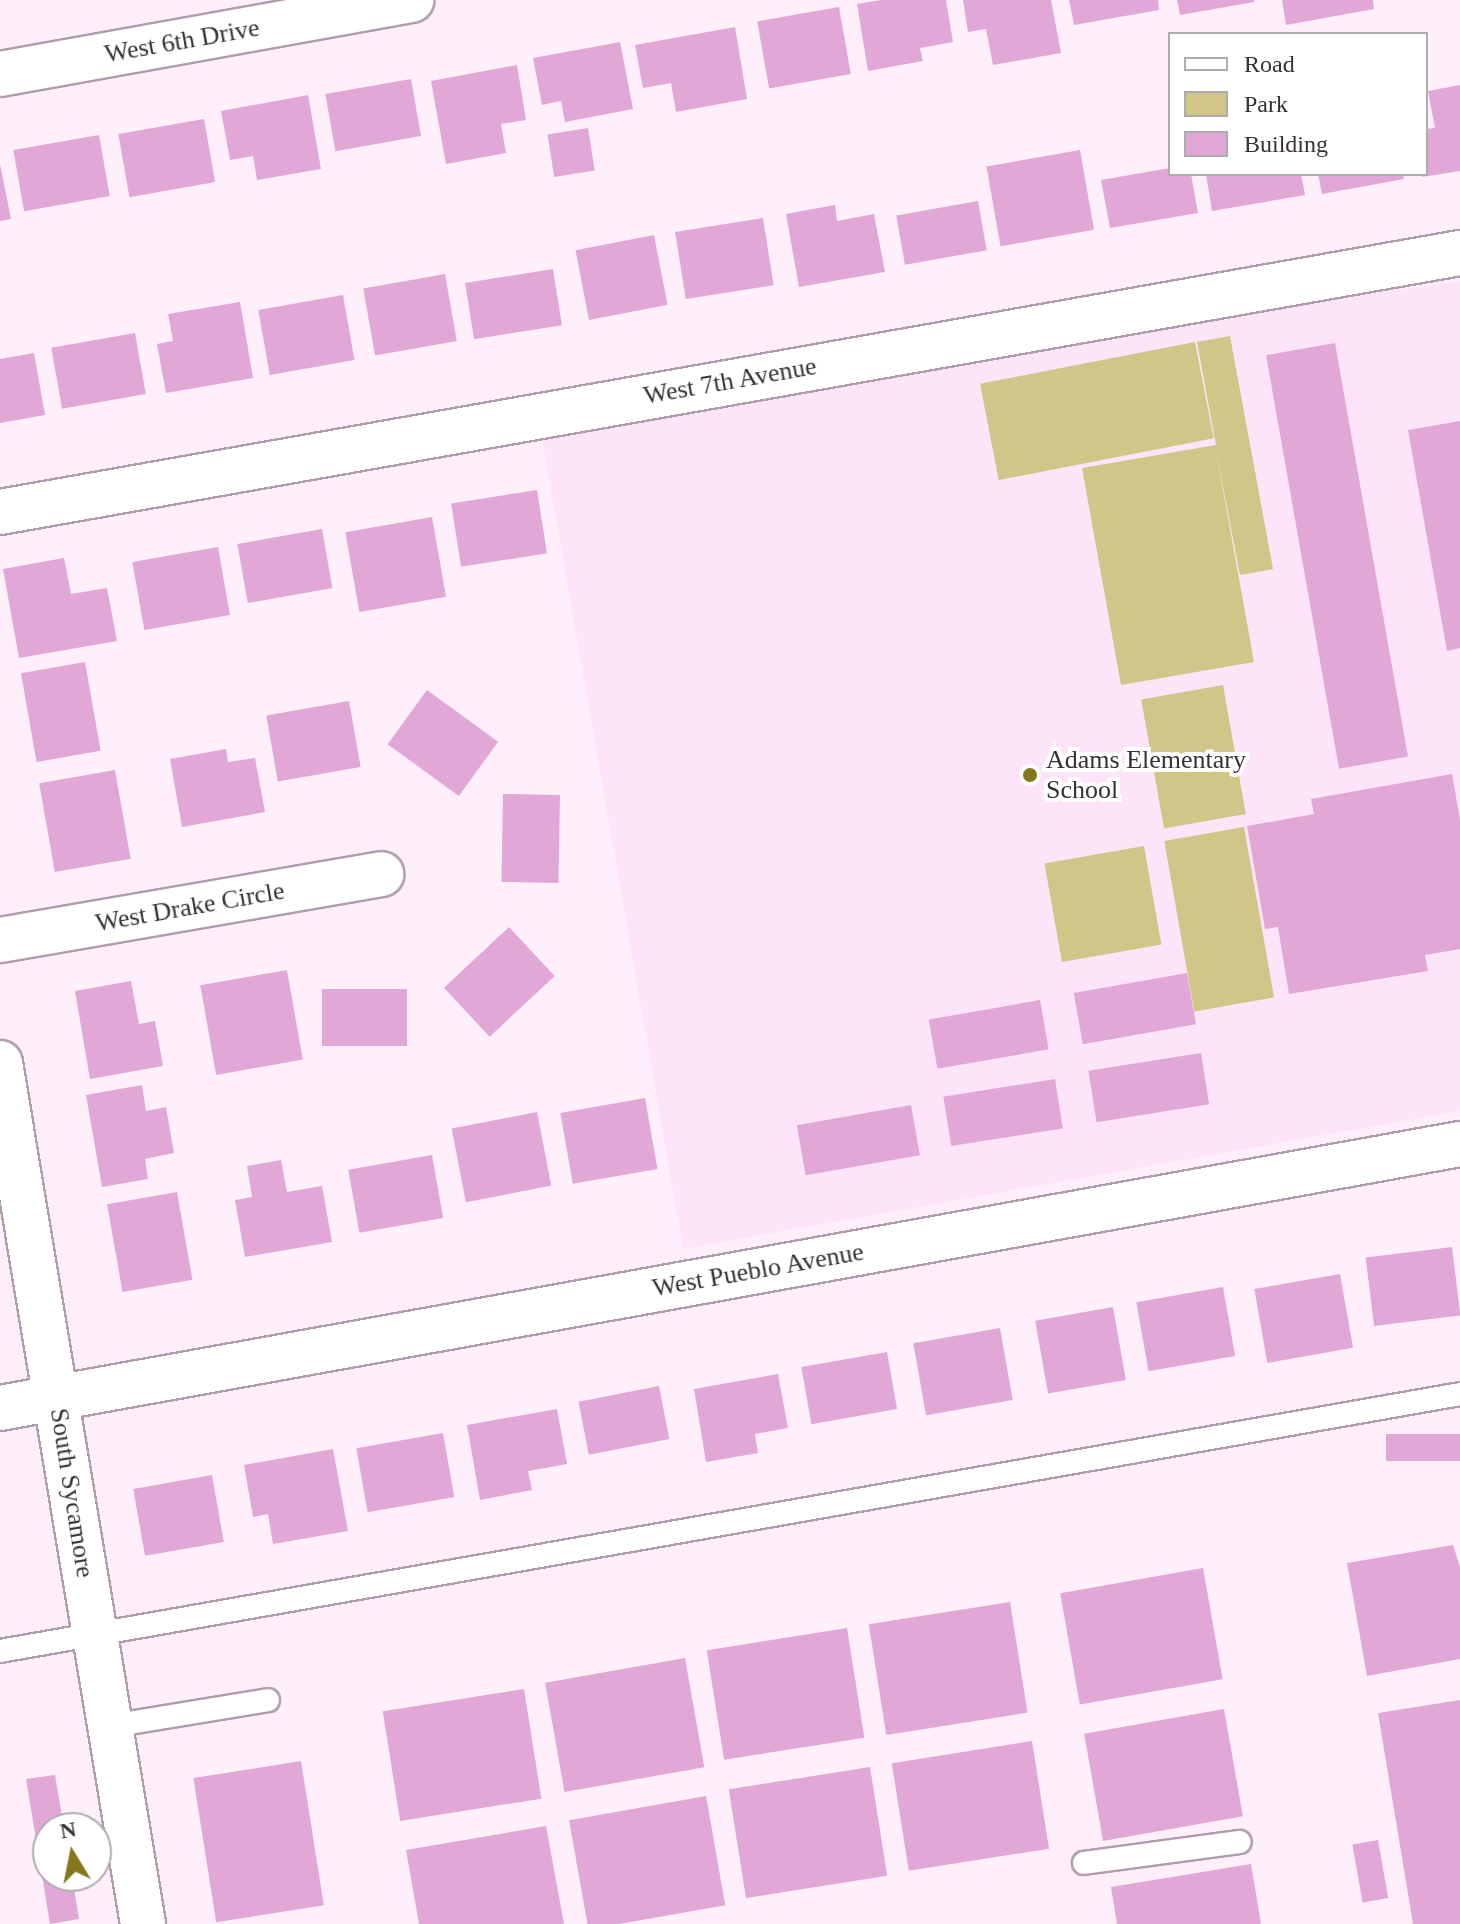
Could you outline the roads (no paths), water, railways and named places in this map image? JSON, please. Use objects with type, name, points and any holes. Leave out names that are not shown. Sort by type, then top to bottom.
[{"type":"street","name":"West 6th Drive","points":[[0,74],[411,0]]},
{"type":"street","name":"West 7th Avenue","points":[[0,512],[1460,253]]},
{"type":"street","name":"West Drake Circle","points":[[0,940],[381,874]]},
{"type":"street","name":"South Sycamore","points":[[0,1063],[143,1924]]},
{"type":"street","name":"West Pueblo Avenue","points":[[0,1408],[1460,1144]]},
{"type":"lane","points":[[0,1651],[1460,1394]]},
{"type":"lane","points":[[110,1726],[268,1700]]},
{"type":"lane","points":[[1084,1863],[1240,1842]]},
{"type":"place","name":"Adams Elementary School","points":[[1030,775]]}]
